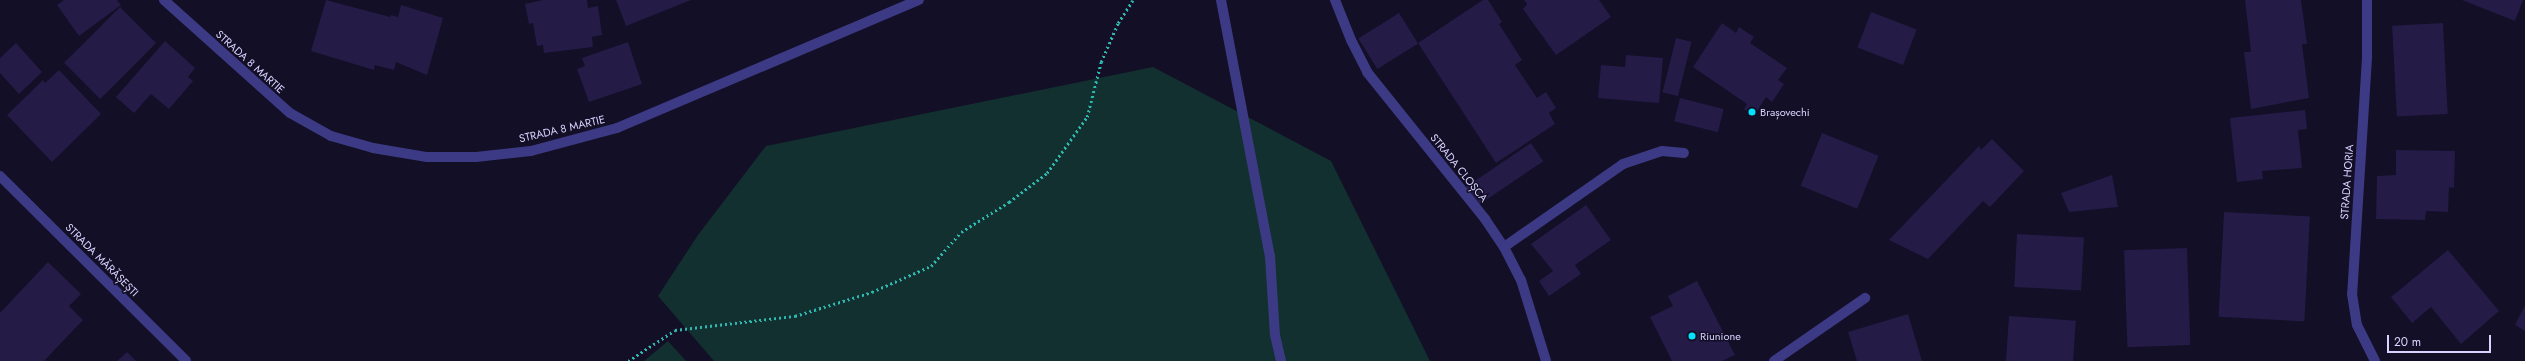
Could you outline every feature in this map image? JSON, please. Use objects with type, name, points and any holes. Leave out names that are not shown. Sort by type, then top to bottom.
[{"type":"street","name":"STRADA 8 MARTIE","points":[[164,0],[290,113],[331,136],[373,148],[434,157],[476,157],[531,150],[617,128],[918,0]]},
{"type":"street","points":[[1222,0],[1270,256],[1275,335],[1281,361]]},
{"type":"street","name":"STRADA CLOȘCA","points":[[1335,0],[1350,40],[1368,72],[1485,219],[1504,247],[1521,280],[1546,361]]},
{"type":"street","name":"STRADA HORIA","points":[[2367,0],[2367,58],[2352,294],[2357,325],[2375,361]]},
{"type":"street","points":[[1504,247],[1623,164],[1662,150],[1684,153]]},
{"type":"street","name":"STRADA MĂRĂȘEȘTI","points":[[0,176],[186,361]]},
{"type":"street","points":[[1774,361],[1865,298]]},
{"type":"path","points":[[628,361],[675,330],[795,316],[872,292],[931,266],[961,232],[1009,202],[1047,173],[1087,117],[1101,62],[1118,24],[1133,0]]},
{"type":"green space","points":[[1153,67],[1331,161],[1430,361],[714,361],[658,296],[698,235],[766,146]]},
{"type":"green space","points":[[668,341],[686,361],[644,361]]},
{"type":"building","points":[[64,0],[117,0],[121,5],[79,36],[57,5]]},
{"type":"building","points":[[326,0],[390,17],[391,15],[398,17],[401,5],[443,18],[427,75],[396,62],[394,70],[375,65],[374,70],[311,51]]},
{"type":"building","points":[[543,0],[587,0],[588,8],[598,6],[602,35],[592,37],[593,47],[544,53],[543,45],[537,46],[533,23],[529,24],[525,4]]},
{"type":"building","points":[[616,0],[691,0],[626,26]]},
{"type":"building","points":[[1483,0],[1488,0],[1502,22],[1499,24],[1522,60],[1515,65],[1537,98],[1546,92],[1556,108],[1549,113],[1555,124],[1496,163],[1418,43]]},
{"type":"building","points":[[1524,0],[1599,0],[1611,17],[1556,55],[1523,9],[1527,4]]},
{"type":"building","points":[[2245,0],[2301,0],[2307,44],[2302,44],[2309,98],[2251,109],[2244,52],[2251,52]]},
{"type":"building","points":[[2462,0],[2523,0],[2515,21]]},
{"type":"building","points":[[120,7],[156,43],[100,99],[64,63]]},
{"type":"building","points":[[1871,12],[1917,30],[1903,65],[1857,47]]},
{"type":"building","points":[[1399,13],[1418,44],[1377,69],[1358,38]]},
{"type":"building","points":[[1722,23],[1736,33],[1739,27],[1754,37],[1750,43],[1787,68],[1778,80],[1784,84],[1772,102],[1766,97],[1754,116],[1744,109],[1747,104],[1693,67]]},
{"type":"building","points":[[2443,23],[2448,114],[2397,117],[2392,26]]},
{"type":"building","points":[[1676,38],[1692,42],[1678,96],[1662,92]]},
{"type":"building","points":[[165,41],[195,68],[188,77],[193,81],[169,109],[151,94],[134,113],[116,97]]},
{"type":"building","points":[[628,42],[642,84],[589,102],[577,69],[585,66],[582,58]]},
{"type":"building","points":[[16,43],[42,72],[19,94],[0,73],[0,58]]},
{"type":"building","points":[[1626,55],[1663,58],[1659,103],[1598,98],[1601,65],[1625,67]]},
{"type":"building","points":[[59,70],[101,114],[52,162],[7,115],[43,80],[45,83]]},
{"type":"building","points":[[1680,98],[1724,109],[1718,132],[1674,121]]},
{"type":"building","points":[[2305,110],[2307,129],[2298,130],[2302,168],[2262,171],[2263,179],[2237,182],[2230,118]]},
{"type":"building","points":[[1822,133],[1879,156],[1857,209],[1801,186]]},
{"type":"building","points":[[1992,139],[2024,171],[1990,207],[1983,201],[1928,259],[1889,240],[1979,146],[1981,150]]},
{"type":"building","points":[[1531,143],[1543,161],[1478,205],[1466,187]]},
{"type":"building","points":[[2396,150],[2455,151],[2454,188],[2449,187],[2448,212],[2426,211],[2425,220],[2376,219],[2377,176],[2396,175]]},
{"type":"building","points":[[2112,175],[2118,207],[2069,212],[2061,193]]},
{"type":"building","points":[[1586,205],[1611,240],[1575,265],[1581,274],[1549,296],[1539,281],[1553,271],[1531,244]]},
{"type":"building","points":[[2224,212],[2310,217],[2304,321],[2219,317]]},
{"type":"building","points":[[2017,234],[2084,238],[2081,290],[2014,287]]},
{"type":"building","points":[[2187,248],[2190,345],[2127,347],[2124,250]]},
{"type":"building","points":[[2448,250],[2499,311],[2461,344],[2431,307],[2412,323],[2391,297]]},
{"type":"building","points":[[48,262],[81,294],[69,306],[83,320],[44,361],[0,361],[0,313]]},
{"type":"building","name":"Riunione","points":[[1697,281],[1735,355],[1722,361],[1672,361],[1650,317],[1673,306],[1668,296]]},
{"type":"building","points":[[2525,305],[2525,331],[2515,325]]},
{"type":"building","points":[[1908,314],[1922,361],[1857,361],[1848,332]]},
{"type":"building","points":[[2009,316],[2076,321],[2073,361],[2006,361]]},
{"type":"building","points":[[127,352],[136,361],[117,361]]},
{"type":"place","name":"Brașovechi","points":[[1752,112]]},
{"type":"place","name":"Riunione","points":[[1692,336]]}]
